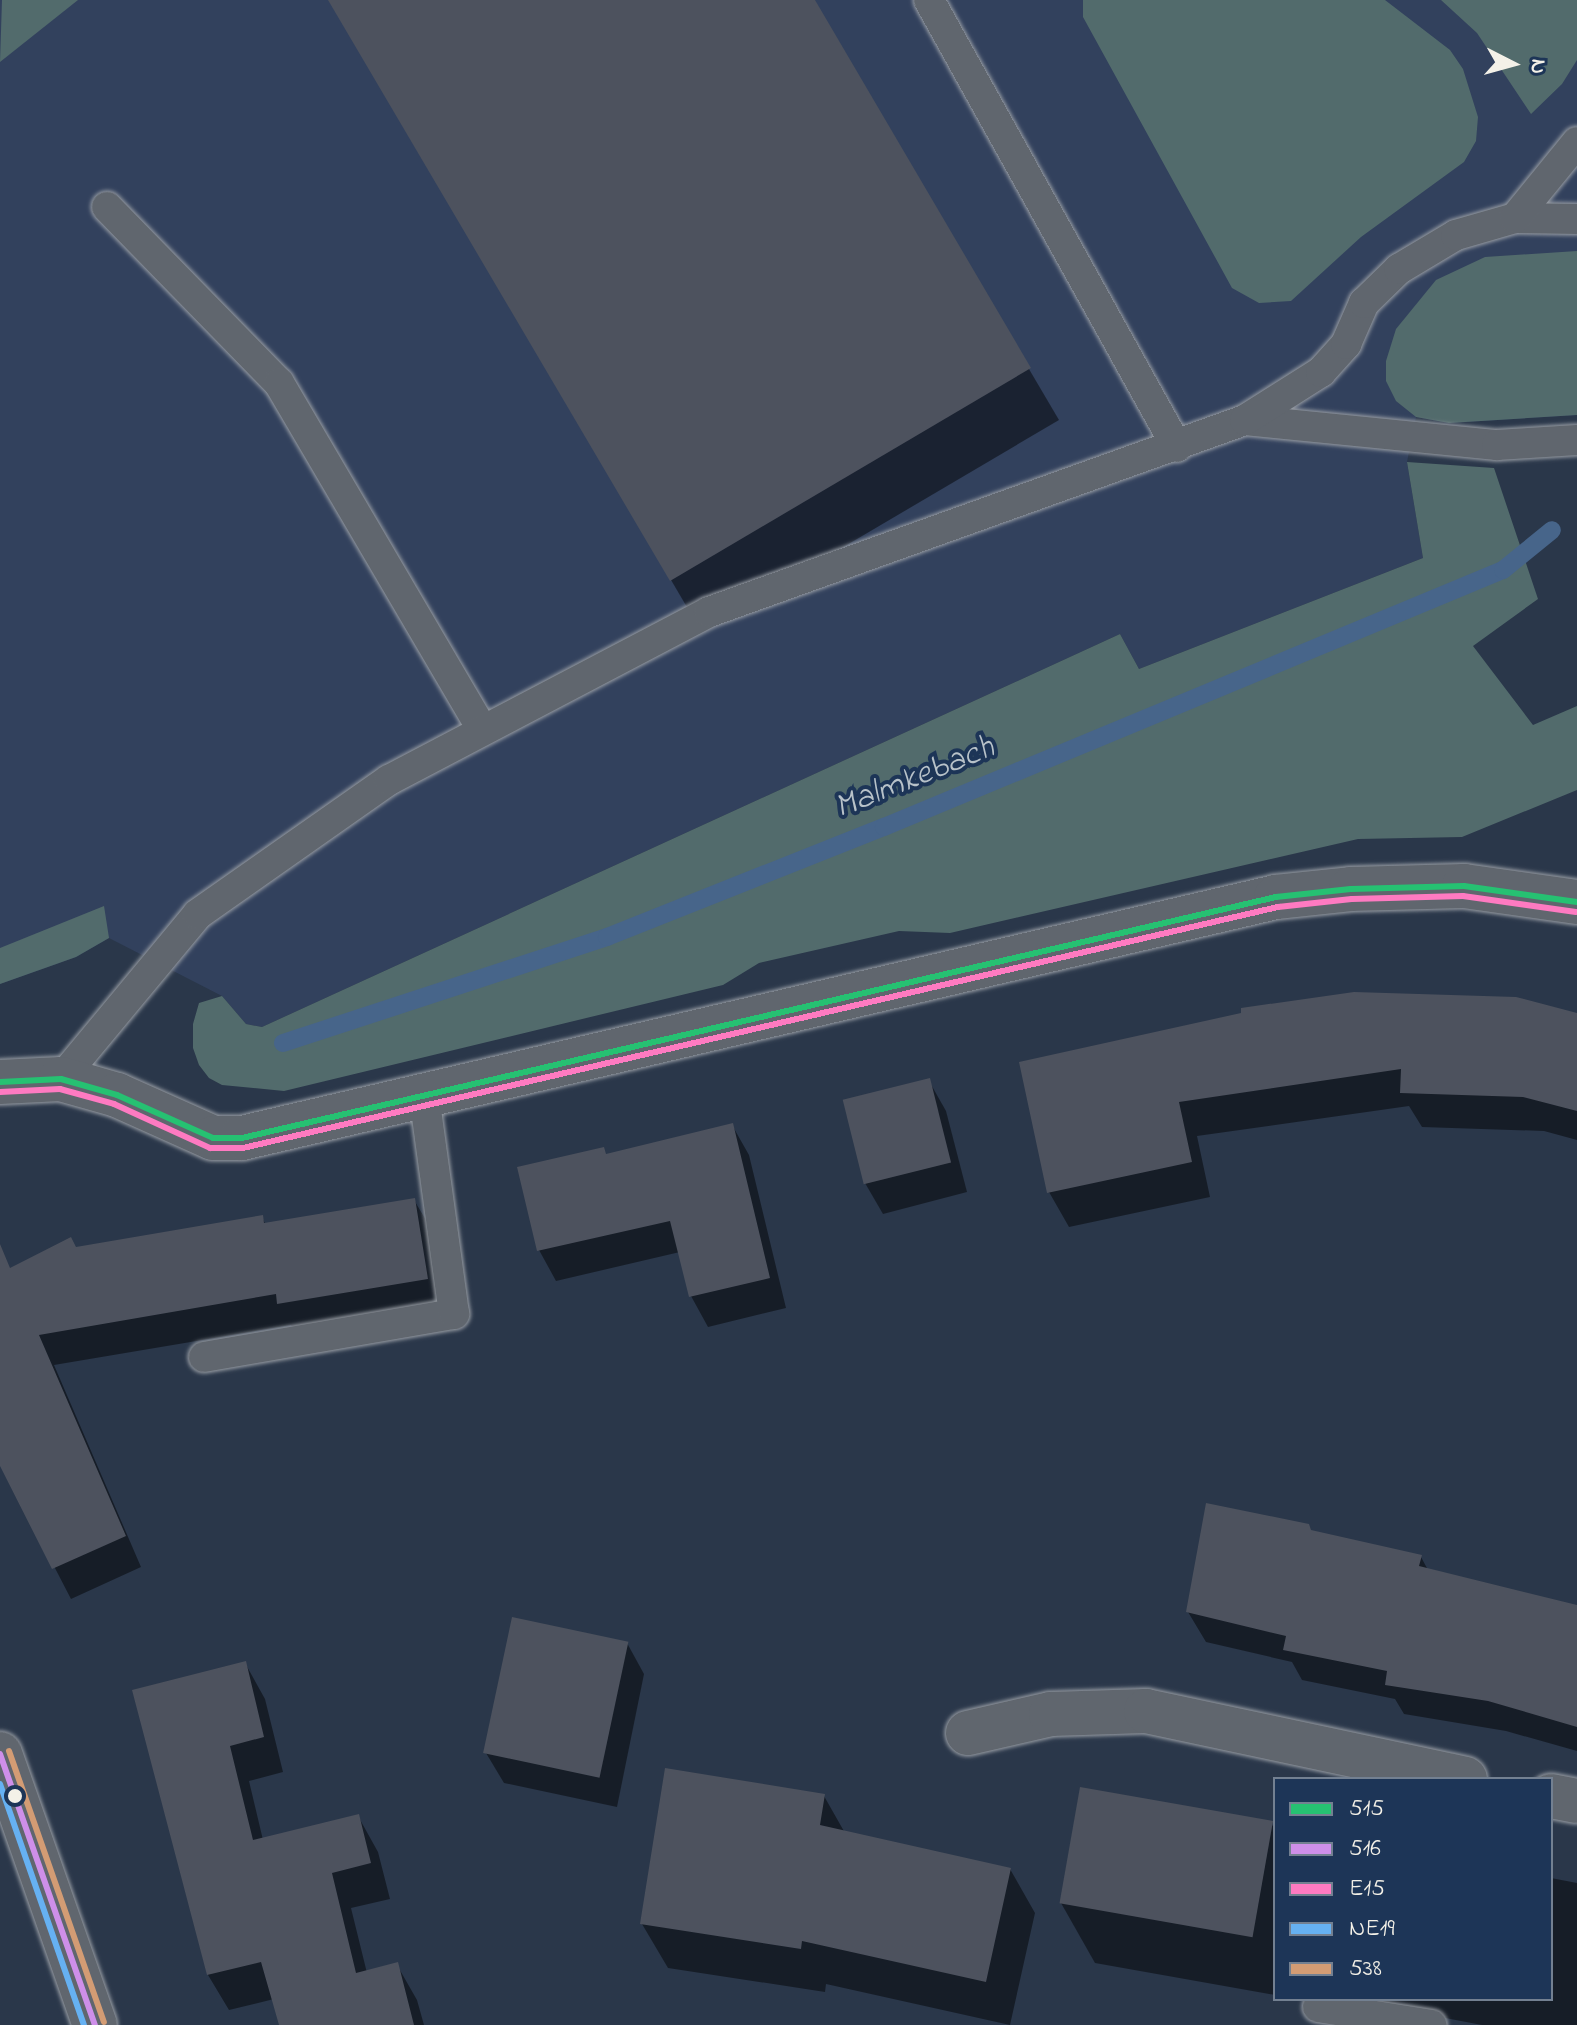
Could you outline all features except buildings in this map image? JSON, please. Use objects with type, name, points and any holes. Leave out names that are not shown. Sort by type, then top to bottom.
[{"type":"street","points":[[0,1082],[61,1079],[117,1095],[213,1138],[242,1138],[1276,897],[1351,889],[1464,886],[1577,902]]},
{"type":"street","points":[[968,1733],[1051,1714],[1146,1711],[1456,1777]]},
{"type":"street","points":[[0,1754],[95,2025]]},
{"type":"street","points":[[1553,1796],[1577,1801]]},
{"type":"lane","points":[[929,0],[1177,447]]},
{"type":"lane","points":[[1515,218],[1577,142]]},
{"type":"lane","points":[[107,207],[279,383],[482,729]]},
{"type":"lane","points":[[61,1079],[198,914],[389,780],[709,612],[1177,447],[1245,420],[1321,372],[1346,344],[1364,303],[1399,269],[1456,235],[1515,218],[1577,219]]},
{"type":"lane","points":[[1245,420],[1497,445],[1577,440]]},
{"type":"lane","points":[[204,1357],[454,1314],[424,1095]]},
{"type":"lane","points":[[1318,2007],[1432,2025]]},
{"type":"shaded area","points":[[0,0],[1577,0],[1577,415],[1449,423],[1416,417],[1407,462],[1423,558],[1139,669],[1120,634],[262,1027],[246,1024],[222,996],[109,938],[76,957],[0,984]]},
{"type":"green space","points":[[2,0],[78,0],[0,62]]},
{"type":"green space","points":[[1083,0],[1385,0],[1450,50],[1463,69],[1478,117],[1476,141],[1464,162],[1361,237],[1291,301],[1259,303],[1232,288],[1083,17]]},
{"type":"green space","points":[[1441,0],[1577,0],[1577,60],[1562,84],[1531,114],[1477,33]]},
{"type":"green space","points":[[1577,251],[1577,415],[1449,423],[1416,417],[1396,401],[1386,381],[1386,361],[1396,329],[1436,280],[1485,257]]},
{"type":"green space","points":[[1407,462],[1494,468],[1538,599],[1473,646],[1533,725],[1577,706],[1577,790],[1462,837],[1358,839],[950,933],[899,931],[759,963],[723,985],[284,1091],[222,1085],[209,1078],[199,1065],[193,1048],[193,1024],[199,1003],[222,996],[246,1024],[262,1027],[1120,634],[1139,669],[1423,558]]},
{"type":"green space","points":[[104,906],[109,938],[76,957],[0,984],[0,948]]},
{"type":"waterway","name":"Malmkebach","points":[[283,1043],[607,937],[884,827],[1503,570],[1552,530]]},
{"type":"transit line","name":"515","points":[[0,1082],[61,1079],[117,1095],[213,1138],[242,1138],[1276,897],[1351,889],[1464,886],[1577,902]]},
{"type":"transit line","name":"E15","points":[[0,1092],[60,1089],[114,1104],[210,1148],[243,1148],[1278,907],[1352,899],[1463,896],[1576,912]]},
{"type":"transit line","name":"538","points":[[9,1751],[104,2022]]},
{"type":"transit line","name":"516","points":[[0,1754],[95,2025]]},
{"type":"transit line","name":"NE19","points":[[0,1784],[84,2025]]}]
